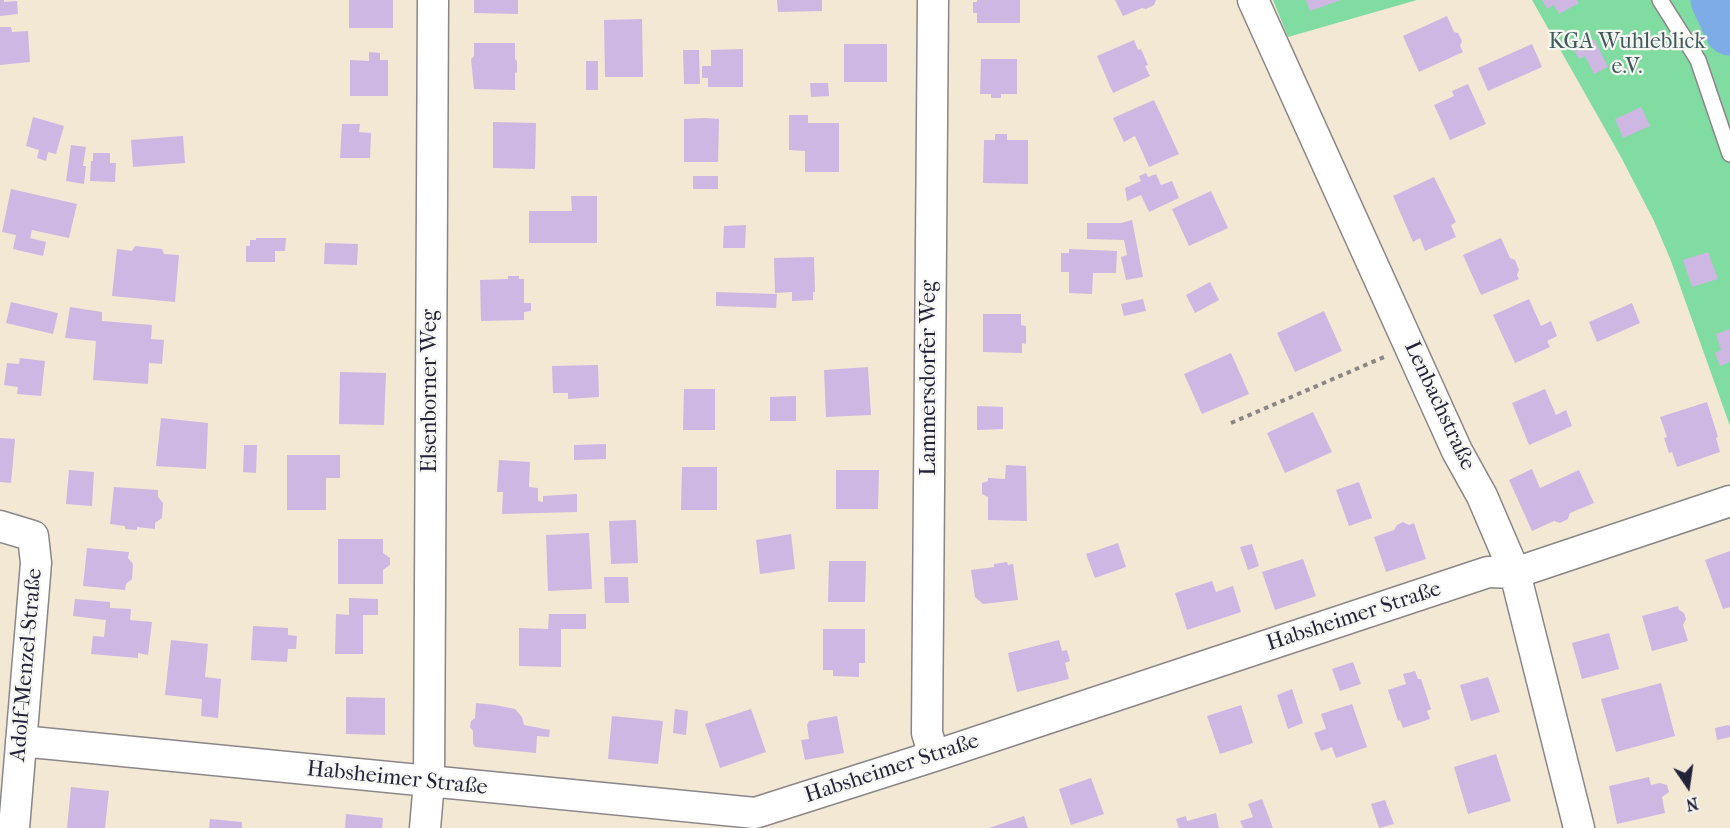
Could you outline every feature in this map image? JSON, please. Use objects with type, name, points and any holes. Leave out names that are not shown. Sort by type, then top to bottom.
[{"type":"street","name":"Elsenborner Weg","points":[[425,828],[429,782],[433,0]]},
{"type":"street","name":"Lammersdorfer Weg","points":[[933,0],[927,733],[934,756]]},
{"type":"street","name":"Lenbachstraße","points":[[1253,0],[1458,451],[1482,496],[1515,573],[1579,828]]},
{"type":"street","name":"Habsheimer Straße","points":[[21,741],[429,782],[757,820],[934,756],[1488,572],[1515,573],[1730,501]]},
{"type":"street","name":"Adolf-Menzel-Straße","points":[[0,526],[33,536],[36,563],[14,828]]},
{"type":"lane","points":[[1660,0],[1698,60],[1730,154]]},
{"type":"path","points":[[1231,423],[1411,345]]},
{"type":"green space","points":[[1273,0],[1417,0],[1288,37]]},
{"type":"green space","name":"KGA Wuhleblick e.V.","points":[[1532,0],[1730,0],[1730,426],[1671,261],[1654,221],[1621,157]]},
{"type":"building","points":[[0,0],[17,1],[18,14],[0,16]]},
{"type":"building","points":[[349,0],[393,0],[393,28],[349,28]]},
{"type":"building","points":[[474,0],[518,0],[518,14],[474,13]]},
{"type":"building","points":[[777,0],[822,0],[822,11],[778,12]]},
{"type":"building","points":[[977,0],[1020,0],[1020,23],[977,23],[977,13],[973,13],[973,2]]},
{"type":"building","points":[[1115,0],[1156,0],[1154,5],[1146,9],[1142,8],[1123,16]]},
{"type":"building","points":[[1306,0],[1341,0],[1310,11]]},
{"type":"building","points":[[1542,0],[1577,0],[1579,3],[1559,14],[1554,5],[1547,9]]},
{"type":"building","points":[[1447,16],[1454,32],[1458,33],[1462,41],[1460,46],[1463,52],[1419,72],[1403,36]]},
{"type":"building","points":[[642,19],[643,77],[605,77],[604,20]]},
{"type":"building","points":[[0,27],[11,27],[12,32],[28,31],[30,62],[0,65]]},
{"type":"building","points":[[1594,39],[1608,67],[1594,74],[1585,56],[1579,59],[1574,50]]},
{"type":"building","points":[[1134,40],[1138,50],[1141,49],[1150,76],[1113,93],[1097,56]]},
{"type":"building","points":[[474,43],[515,43],[517,72],[515,73],[515,90],[474,89],[471,59],[474,56]]},
{"type":"building","points":[[844,44],[887,44],[887,82],[844,82]]},
{"type":"building","points":[[1532,44],[1542,67],[1488,91],[1478,68]]},
{"type":"building","points":[[743,49],[743,87],[708,87],[708,78],[702,78],[702,66],[711,66],[711,50]]},
{"type":"building","points":[[683,50],[699,50],[700,84],[684,84]]},
{"type":"building","points":[[369,52],[380,53],[380,60],[388,60],[388,96],[350,96],[350,60],[369,61]]},
{"type":"building","points":[[981,59],[1017,59],[1017,94],[1001,94],[1001,98],[991,98],[991,94],[980,94]]},
{"type":"building","points":[[586,61],[598,61],[598,90],[586,90]]},
{"type":"building","points":[[810,83],[828,83],[829,96],[811,97]]},
{"type":"building","points":[[1468,84],[1486,124],[1450,140],[1434,105],[1454,96],[1452,91]]},
{"type":"building","points":[[1154,100],[1179,154],[1149,167],[1135,136],[1124,142],[1113,118]]},
{"type":"building","points":[[1641,107],[1650,126],[1623,138],[1615,119]]},
{"type":"building","points":[[789,115],[808,115],[808,123],[839,123],[839,172],[805,172],[805,151],[789,150]]},
{"type":"building","points":[[33,117],[64,126],[56,154],[48,152],[46,161],[37,158],[39,150],[26,146]]},
{"type":"building","points":[[684,119],[719,119],[718,162],[684,162]]},
{"type":"building","points":[[493,122],[536,123],[535,169],[493,168]]},
{"type":"building","points":[[342,124],[360,124],[359,132],[371,133],[370,158],[340,158]]},
{"type":"building","points":[[995,134],[1007,134],[1007,140],[1028,140],[1028,184],[983,183],[984,140],[995,140]]},
{"type":"building","points":[[183,136],[185,163],[133,167],[131,140]]},
{"type":"building","points":[[71,145],[86,147],[83,166],[86,166],[84,184],[66,181]]},
{"type":"building","points":[[93,153],[110,153],[110,163],[116,163],[115,182],[90,181]]},
{"type":"building","points":[[1146,173],[1148,177],[1156,174],[1161,185],[1172,181],[1179,198],[1149,212],[1141,195],[1127,201],[1125,188],[1141,181],[1139,176]]},
{"type":"building","points":[[693,176],[718,176],[718,189],[693,189]]},
{"type":"building","points":[[1434,177],[1456,222],[1451,225],[1456,237],[1425,251],[1420,238],[1413,242],[1393,196]]},
{"type":"building","points":[[11,189],[77,204],[69,238],[32,230],[30,238],[46,242],[43,256],[13,249],[16,235],[2,232]]},
{"type":"building","points":[[1211,191],[1228,228],[1189,246],[1172,209]]},
{"type":"building","points":[[571,196],[597,196],[597,243],[529,243],[529,211],[572,211]]},
{"type":"building","points":[[1132,220],[1143,277],[1126,280],[1121,257],[1127,255],[1124,240],[1087,239],[1087,223],[1121,223]]},
{"type":"building","points":[[746,225],[745,248],[723,248],[724,226]]},
{"type":"building","points":[[256,238],[286,238],[285,251],[275,251],[275,262],[246,262],[246,246],[250,246],[250,240],[256,240]]},
{"type":"building","points":[[1501,238],[1510,258],[1515,260],[1519,270],[1517,275],[1519,279],[1481,295],[1463,255]]},
{"type":"building","points":[[325,243],[358,244],[357,265],[324,264]]},
{"type":"building","points":[[135,246],[162,249],[164,254],[179,255],[175,302],[112,296],[117,249],[132,251]]},
{"type":"building","points":[[1069,249],[1117,251],[1116,273],[1093,273],[1092,294],[1069,293],[1069,272],[1061,272],[1061,253],[1069,253]]},
{"type":"building","points":[[1708,252],[1718,279],[1692,287],[1683,260]]},
{"type":"building","points":[[814,257],[815,292],[813,292],[813,300],[792,301],[792,292],[775,293],[774,258]]},
{"type":"building","points":[[508,276],[519,276],[519,279],[524,279],[524,303],[531,303],[531,311],[524,312],[524,320],[481,321],[480,280],[508,279]]},
{"type":"building","points":[[1210,282],[1219,300],[1195,313],[1186,295]]},
{"type":"building","points":[[716,292],[777,294],[776,308],[716,306]]},
{"type":"building","points":[[1143,299],[1146,311],[1124,316],[1121,304]]},
{"type":"building","points":[[1529,299],[1541,326],[1551,321],[1557,336],[1547,341],[1550,347],[1515,363],[1493,315]]},
{"type":"building","points":[[11,302],[58,313],[53,334],[6,323]]},
{"type":"building","points":[[1632,303],[1640,323],[1597,342],[1589,322]]},
{"type":"building","points":[[70,307],[102,312],[102,321],[152,325],[151,339],[164,340],[162,364],[149,363],[148,384],[93,380],[96,341],[65,338]]},
{"type":"building","points":[[1324,311],[1342,351],[1295,372],[1277,333]]},
{"type":"building","points":[[983,314],[1021,314],[1021,325],[1026,326],[1026,344],[1022,343],[1022,353],[983,352]]},
{"type":"building","points":[[1730,329],[1730,362],[1720,366],[1715,353],[1721,350],[1716,334]]},
{"type":"building","points":[[1231,353],[1249,394],[1202,414],[1184,374]]},
{"type":"building","points":[[20,358],[45,361],[41,396],[17,394],[18,387],[4,385],[7,363],[19,364]]},
{"type":"building","points":[[598,365],[599,397],[568,399],[568,393],[553,393],[552,366]]},
{"type":"building","points":[[868,367],[871,415],[826,417],[824,370]]},
{"type":"building","points":[[340,372],[386,373],[384,425],[339,424]]},
{"type":"building","points":[[684,389],[715,389],[715,430],[683,430]]},
{"type":"building","points":[[1545,389],[1556,415],[1566,410],[1572,426],[1529,445],[1512,403]]},
{"type":"building","points":[[796,396],[796,421],[770,421],[770,397]]},
{"type":"building","points":[[1707,402],[1718,437],[1716,438],[1720,452],[1677,467],[1672,452],[1669,453],[1664,438],[1667,437],[1660,417]]},
{"type":"building","points":[[977,406],[1003,407],[1003,429],[977,430]]},
{"type":"building","points":[[1313,412],[1332,452],[1285,473],[1267,433]]},
{"type":"building","points":[[161,418],[208,423],[206,469],[156,466]]},
{"type":"building","points":[[0,438],[15,439],[11,483],[0,482]]},
{"type":"building","points":[[606,444],[606,459],[574,460],[574,445]]},
{"type":"building","points":[[244,445],[257,445],[256,473],[243,472]]},
{"type":"building","points":[[287,455],[340,455],[340,478],[326,478],[326,510],[287,510]]},
{"type":"building","points":[[499,460],[530,462],[529,487],[538,488],[538,501],[543,502],[543,496],[577,494],[577,512],[502,514],[503,492],[497,492]]},
{"type":"building","points":[[1006,465],[1026,466],[1027,521],[988,520],[988,497],[982,494],[982,483],[988,481],[988,478],[1005,479]]},
{"type":"building","points":[[682,467],[717,467],[717,510],[681,510]]},
{"type":"building","points":[[1532,469],[1540,488],[1579,470],[1594,503],[1570,513],[1568,519],[1560,523],[1554,521],[1532,531],[1509,480]]},
{"type":"building","points":[[69,470],[94,472],[92,506],[66,504]]},
{"type":"building","points":[[836,470],[879,470],[878,509],[836,509]]},
{"type":"building","points":[[1359,482],[1372,518],[1349,526],[1336,490]]},
{"type":"building","points":[[114,487],[158,490],[158,497],[163,503],[162,518],[155,523],[155,529],[137,527],[137,530],[125,529],[125,526],[110,524]]},
{"type":"building","points":[[636,520],[638,563],[611,564],[609,521]]},
{"type":"building","points":[[1403,522],[1409,525],[1414,523],[1426,559],[1386,572],[1374,537],[1394,530]]},
{"type":"building","points":[[589,533],[592,589],[548,591],[546,535]]},
{"type":"building","points":[[791,534],[795,569],[760,574],[756,540]]},
{"type":"building","points":[[338,539],[383,539],[383,553],[390,558],[390,565],[383,570],[383,584],[338,584]]},
{"type":"building","points":[[1118,543],[1126,567],[1095,578],[1086,554]]},
{"type":"building","points":[[1252,544],[1259,566],[1248,570],[1240,547]]},
{"type":"building","points":[[87,548],[129,552],[128,558],[133,564],[132,579],[126,584],[125,590],[83,586]]},
{"type":"building","points":[[1730,551],[1730,607],[1723,609],[1705,560]]},
{"type":"building","points":[[1303,559],[1316,596],[1275,610],[1262,572]]},
{"type":"building","points":[[829,561],[866,561],[865,602],[828,602]]},
{"type":"building","points":[[1007,562],[1008,565],[1013,564],[1018,600],[983,604],[975,597],[971,570],[994,567],[994,564]]},
{"type":"building","points":[[604,577],[628,577],[629,603],[605,603]]},
{"type":"building","points":[[1212,581],[1216,592],[1233,586],[1241,612],[1187,630],[1175,593]]},
{"type":"building","points":[[349,598],[378,599],[378,615],[363,615],[363,654],[335,654],[336,614],[349,615]]},
{"type":"building","points":[[75,599],[110,602],[110,608],[131,609],[130,620],[152,622],[148,655],[138,653],[138,658],[91,654],[93,636],[104,637],[106,620],[73,616]]},
{"type":"building","points":[[1678,606],[1686,619],[1683,625],[1688,641],[1652,651],[1642,616]]},
{"type":"building","points":[[549,614],[586,614],[586,629],[561,629],[561,667],[519,666],[519,628],[548,629]]},
{"type":"building","points":[[253,626],[288,628],[288,635],[297,636],[296,649],[288,649],[287,662],[251,660]]},
{"type":"building","points":[[823,629],[865,629],[865,663],[859,663],[859,677],[833,676],[833,670],[823,670]]},
{"type":"building","points":[[1609,633],[1619,669],[1582,679],[1572,643]]},
{"type":"building","points":[[171,640],[208,644],[205,677],[221,679],[218,718],[201,716],[202,699],[165,695]]},
{"type":"building","points":[[1059,640],[1062,651],[1067,650],[1070,661],[1065,663],[1069,679],[1017,692],[1008,653]]},
{"type":"building","points":[[1353,662],[1361,684],[1340,691],[1332,669]]},
{"type":"building","points":[[1415,671],[1418,679],[1421,679],[1431,709],[1427,711],[1430,719],[1403,728],[1400,720],[1398,721],[1388,690],[1406,684],[1403,674]]},
{"type":"building","points":[[1488,677],[1500,712],[1471,721],[1460,685]]},
{"type":"building","points":[[1661,683],[1675,736],[1616,752],[1601,699]]},
{"type":"building","points":[[1292,689],[1303,723],[1288,729],[1277,695]]},
{"type":"building","points":[[346,697],[385,698],[385,735],[346,734]]},
{"type":"building","points":[[476,703],[515,709],[522,717],[524,725],[550,730],[549,737],[537,736],[536,753],[475,747],[473,731],[470,727],[471,721],[475,718]]},
{"type":"building","points":[[1352,704],[1367,747],[1336,758],[1332,747],[1321,751],[1314,733],[1326,729],[1321,714]]},
{"type":"building","points":[[1241,705],[1253,743],[1220,754],[1207,716]]},
{"type":"building","points":[[675,709],[688,711],[686,735],[673,733]]},
{"type":"building","points":[[751,709],[766,752],[720,768],[705,724]]},
{"type":"building","points":[[612,716],[663,721],[658,764],[608,759]]},
{"type":"building","points":[[837,716],[844,753],[805,760],[801,740],[809,739],[807,725],[809,721]]},
{"type":"building","points":[[1730,726],[1730,737],[1717,740],[1715,728]]},
{"type":"building","points":[[1496,754],[1511,801],[1468,814],[1454,767]]},
{"type":"building","points":[[1649,777],[1651,785],[1660,783],[1667,785],[1669,792],[1662,797],[1665,813],[1617,824],[1609,786]]},
{"type":"building","points":[[1091,778],[1104,814],[1071,825],[1059,789]]},
{"type":"building","points":[[71,787],[109,791],[105,828],[67,828]]},
{"type":"building","points":[[1262,799],[1273,828],[1243,828],[1240,821],[1253,817],[1248,804]]},
{"type":"building","points":[[1385,800],[1394,824],[1379,828],[1371,804]]},
{"type":"building","points":[[1216,813],[1219,828],[1179,828],[1176,819],[1186,816],[1187,821]]},
{"type":"building","points":[[346,814],[383,818],[382,828],[345,828]]},
{"type":"building","points":[[1024,816],[1028,828],[989,828]]},
{"type":"building","points":[[210,819],[242,822],[242,828],[209,828]]},
{"type":"waterway","points":[[1716,0],[1730,30]]}]
